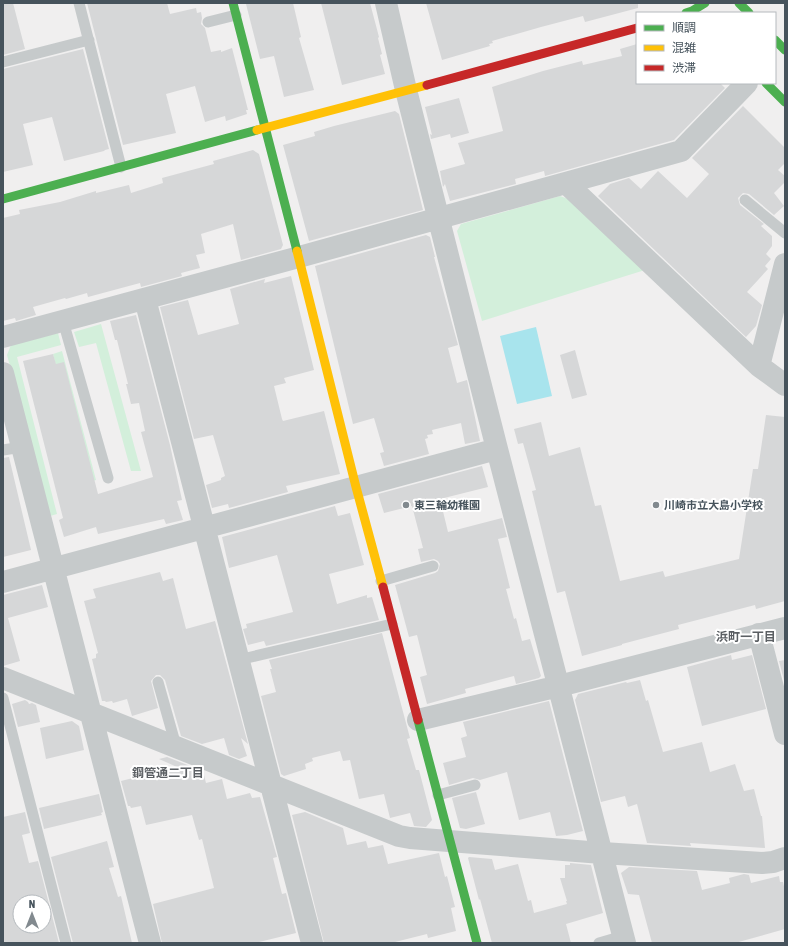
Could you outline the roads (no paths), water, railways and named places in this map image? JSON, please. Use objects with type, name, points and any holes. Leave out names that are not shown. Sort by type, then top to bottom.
[{"type":"street","points":[[233,3],[299,257],[356,487],[451,842],[474,942]]},
{"type":"street","points":[[386,3],[406,90],[497,449],[624,940]]},
{"type":"street","points":[[684,3],[691,12],[705,3]]},
{"type":"street","points":[[739,3],[748,12]]},
{"type":"street","points":[[3,199],[636,28]]},
{"type":"street","points":[[776,41],[785,50]]},
{"type":"street","points":[[3,337],[299,257],[439,217],[567,184],[680,151],[746,84]]},
{"type":"street","points":[[767,84],[785,102]]},
{"type":"street","points":[[567,184],[759,366],[785,385]]},
{"type":"street","points":[[759,366],[785,264]]},
{"type":"street","points":[[145,299],[312,943]]},
{"type":"street","points":[[3,373],[13,448],[54,568],[150,943]]},
{"type":"street","points":[[3,582],[497,449]]},
{"type":"street","points":[[418,720],[559,686],[785,628]]},
{"type":"street","points":[[759,634],[785,734]]},
{"type":"street","points":[[3,678],[399,836],[451,842],[602,853],[762,862],[773,862],[785,858]]},
{"type":"lane","points":[[79,3],[121,167]]},
{"type":"lane","points":[[208,22],[236,15]]},
{"type":"lane","points":[[3,62],[89,40]]},
{"type":"lane","points":[[745,200],[785,233]]},
{"type":"lane","points":[[63,321],[108,478]]},
{"type":"lane","points":[[381,581],[432,566]]},
{"type":"lane","points":[[238,660],[392,624]]},
{"type":"lane","points":[[158,682],[176,746]]},
{"type":"lane","points":[[3,698],[66,943]]},
{"type":"lane","points":[[438,795],[475,785]]},
{"type":"lane","points":[[599,943],[624,940]]},
{"type":"water","points":[[536,327],[552,396],[517,404],[500,336]]},
{"type":"place","name":"東三輪幼稚園","points":[[406,505]]},
{"type":"place","name":"川崎市立大島小学校","points":[[656,505]]},
{"type":"district","name":"浜町一丁目","points":[[746,637]]},
{"type":"district","name":"鋼管通二丁目","points":[[168,773]]}]
